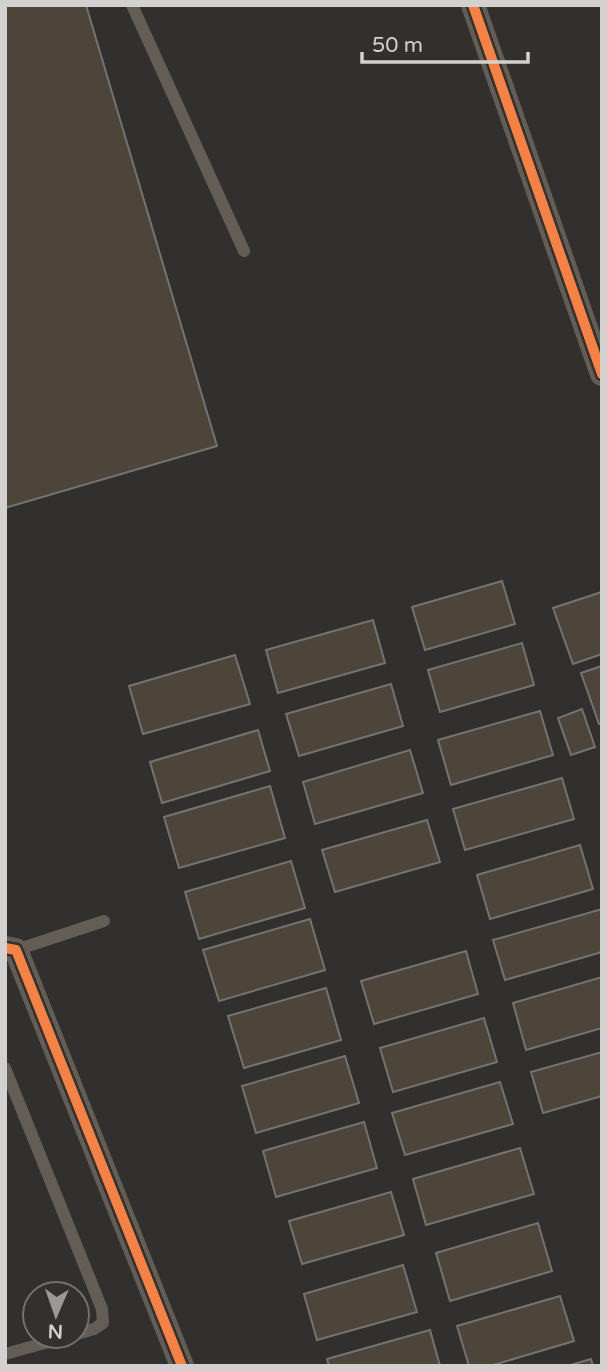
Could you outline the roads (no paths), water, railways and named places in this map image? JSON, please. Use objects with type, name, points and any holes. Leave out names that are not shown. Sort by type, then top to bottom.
[{"type":"street","points":[[473,5],[602,374]]},
{"type":"street","points":[[10,949],[182,1366]]},
{"type":"lane","points":[[132,5],[244,251]]},
{"type":"lane","points":[[10,949],[104,921]]},
{"type":"lane","points":[[5,1068],[90,1280]]},
{"type":"lane","points":[[91,1282],[102,1309],[103,1323],[91,1330]]}]
